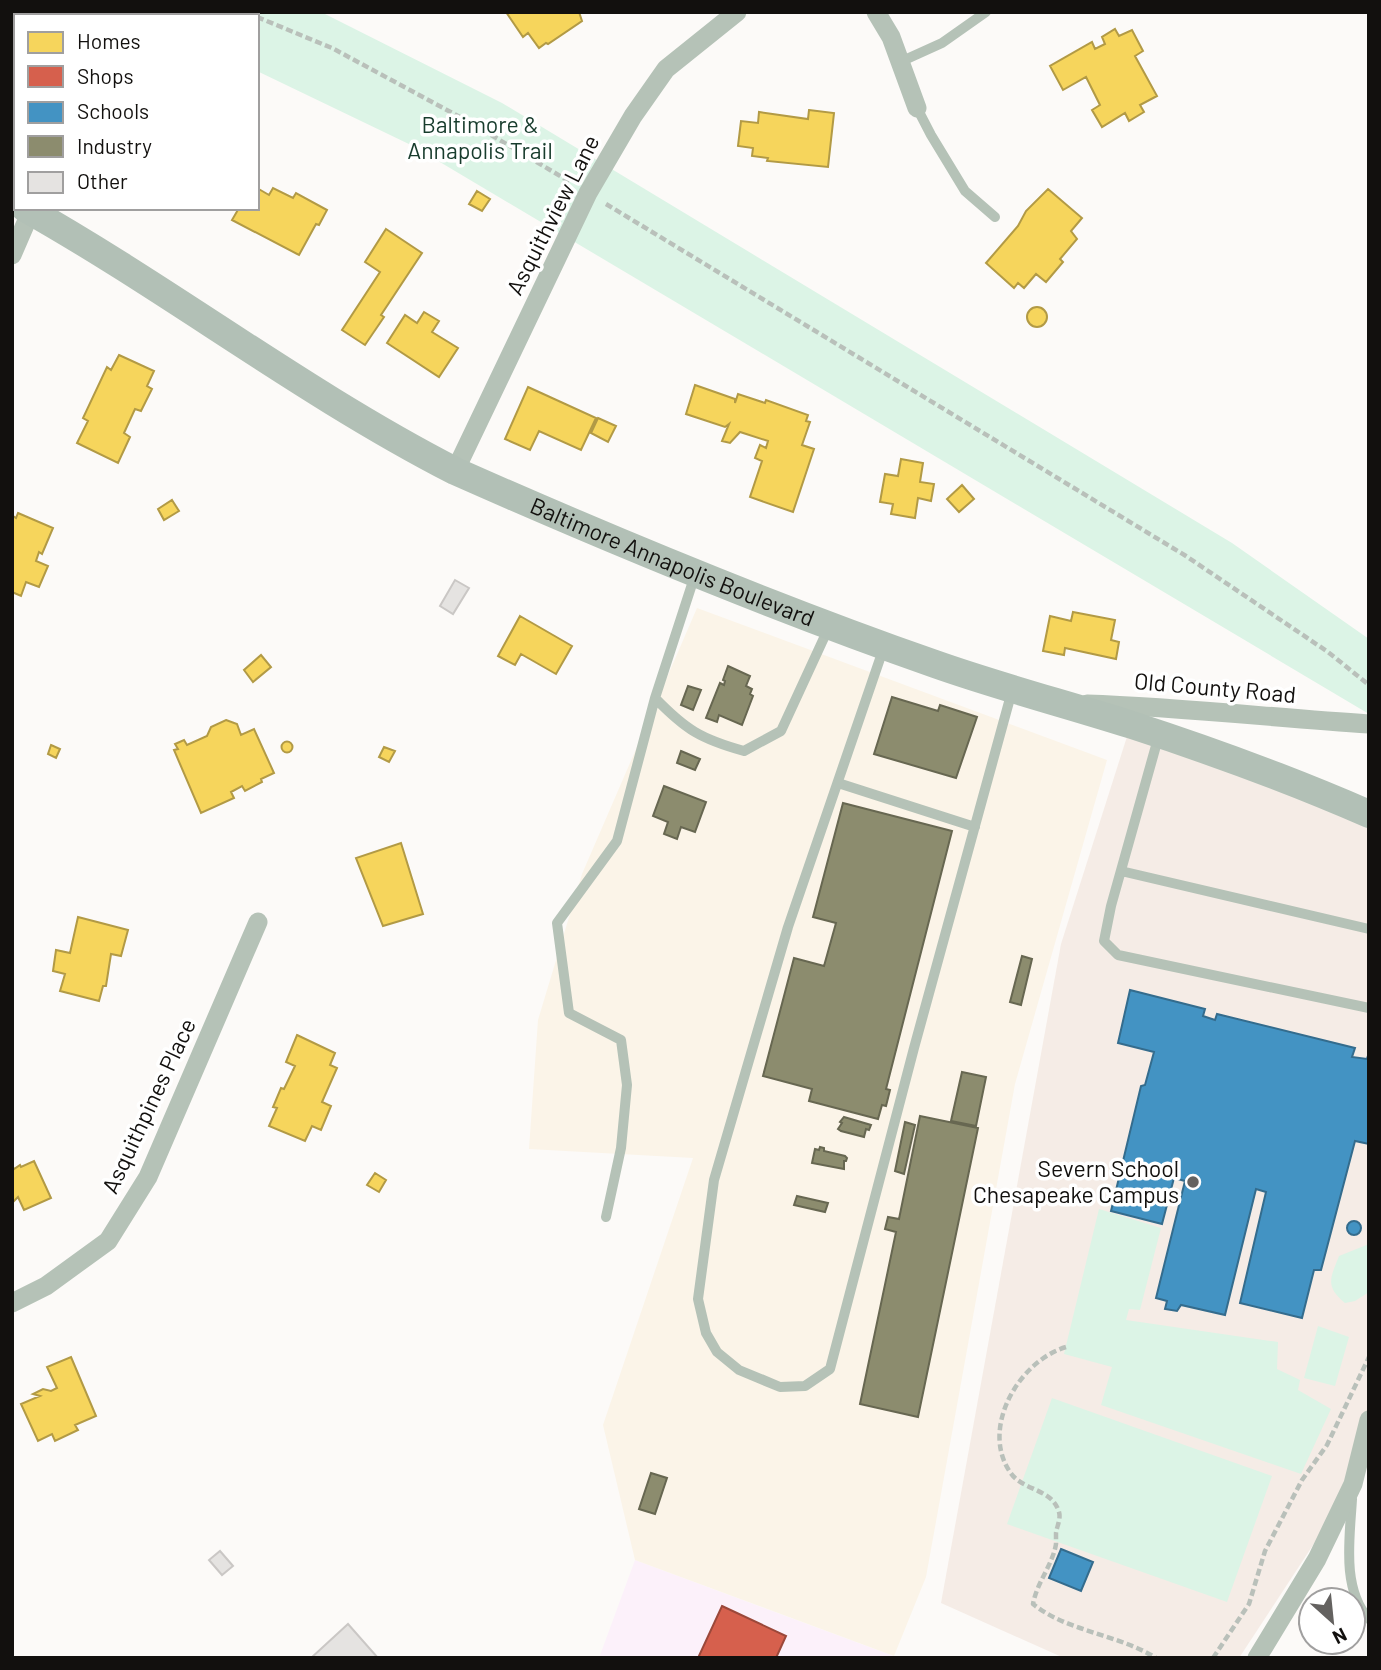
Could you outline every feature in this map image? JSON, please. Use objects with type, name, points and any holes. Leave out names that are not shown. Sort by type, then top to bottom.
[{"type":"street","name":"Asquithview Lane","points":[[455,471],[588,193],[633,116],[666,69],[737,12]]},
{"type":"street","points":[[876,12],[891,37],[917,107]]},
{"type":"street","points":[[12,255],[20,210]]},
{"type":"street","name":"Baltimore Annapolis Boulevard","points":[[27,210],[296,380],[417,452],[455,471],[695,575],[829,626],[1012,689],[1160,734],[1273,773],[1369,814]]},
{"type":"street","name":"Old County Road","points":[[1057,702],[1145,706],[1369,724]]},
{"type":"street","name":"Asquithpines Place","points":[[12,1303],[46,1286],[108,1241],[148,1177],[258,922]]},
{"type":"street","points":[[1258,1658],[1317,1559],[1353,1484],[1369,1420]]},
{"type":"lane","points":[[900,62],[942,43],[986,12]]},
{"type":"lane","points":[[917,107],[930,135],[965,191],[995,217]]},
{"type":"lane","points":[[606,1217],[621,1148],[627,1085],[621,1040],[569,1013],[557,923],[617,841],[655,698],[695,575]]},
{"type":"lane","points":[[655,698],[678,722],[709,741],[744,751],[781,731],[829,626]]},
{"type":"lane","points":[[884,646],[788,927],[714,1180],[698,1299],[706,1333],[717,1352],[739,1370],[780,1387],[805,1386],[830,1369],[1012,689]]},
{"type":"lane","points":[[1160,734],[1104,941],[1118,955],[1369,1008]]},
{"type":"lane","points":[[838,783],[975,828]]},
{"type":"lane","points":[[1121,872],[1369,929]]},
{"type":"lane","points":[[1353,1484],[1349,1539],[1352,1581],[1359,1609],[1369,1619]]},
{"type":"path","points":[[259,17],[332,48],[471,123],[588,193],[1185,556],[1328,652],[1369,685]]},
{"type":"path","points":[[1066,1347],[1037,1363],[1018,1382],[1003,1414],[998,1434],[999,1445],[1011,1474],[1051,1499],[1059,1512],[1056,1544],[1033,1604],[1044,1612],[1095,1634],[1140,1648],[1156,1658]]},
{"type":"path","points":[[1213,1658],[1249,1604],[1265,1551],[1302,1480],[1327,1445],[1369,1357]]},
{"type":"shaded area","points":[[697,608],[1107,760],[1015,1084],[926,1577],[894,1656],[635,1560],[603,1425],[693,1158],[529,1149],[538,1020],[582,874]]},
{"type":"shaded area","name":"Severn School Chesapeake Campus","points":[[1131,724],[1369,814],[1369,1420],[1353,1484],[1239,1658],[1064,1658],[941,1603],[1061,944]]},
{"type":"shaded area","points":[[635,1560],[899,1658],[599,1658]]},
{"type":"green space","name":"Baltimore & Annapolis Trail","points":[[129,12],[321,12],[502,103],[1232,543],[1369,639],[1369,714],[413,146],[259,72],[259,14]]},
{"type":"green space","points":[[1099,1209],[1161,1228],[1140,1310],[1129,1309],[1126,1320],[1278,1342],[1277,1369],[1300,1380],[1298,1390],[1331,1409],[1301,1474],[1101,1405],[1112,1367],[1064,1354]]},
{"type":"green space","points":[[1369,1244],[1369,1292],[1355,1301],[1345,1303],[1334,1292],[1331,1282],[1339,1256]]},
{"type":"green space","points":[[1318,1326],[1349,1337],[1335,1386],[1304,1378]]},
{"type":"green space","points":[[1052,1398],[1272,1476],[1227,1602],[1007,1524]]},
{"type":"building: Homes","points":[[506,12],[579,12],[582,21],[539,48],[528,33],[523,37]]},
{"type":"building: Homes","points":[[1115,29],[1119,36],[1132,30],[1143,51],[1135,56],[1157,96],[1140,105],[1144,112],[1129,121],[1125,113],[1102,127],[1092,110],[1100,105],[1086,77],[1063,90],[1050,66],[1092,42],[1095,49],[1105,44],[1102,37]]},
{"type":"building: Homes","points":[[809,110],[834,113],[828,167],[767,161],[768,158],[752,156],[753,148],[738,146],[741,121],[758,123],[759,112],[808,119]]},
{"type":"building: Homes","points":[[273,188],[293,198],[296,193],[327,210],[299,255],[232,220],[238,210],[259,210],[259,189],[269,195]]},
{"type":"building: Homes","points":[[1048,189],[1082,218],[1071,231],[1077,239],[1046,282],[1036,274],[1024,288],[1018,283],[1014,288],[986,263],[1018,226],[1026,211]]},
{"type":"building: Homes","points":[[477,191],[490,199],[482,211],[469,204]]},
{"type":"building: Homes","points":[[386,229],[422,253],[381,315],[384,317],[365,345],[342,330],[380,272],[365,262]]},
{"type":"building: Homes","points":[[1037,307],[1044,310],[1047,317],[1044,324],[1037,327],[1030,324],[1027,317],[1030,310]]},
{"type":"building: Homes","points":[[424,312],[439,321],[432,332],[458,348],[439,377],[387,343],[405,315],[417,323]]},
{"type":"building: Homes","points":[[119,355],[154,371],[147,386],[152,389],[141,411],[135,409],[124,433],[130,437],[118,463],[77,443],[88,421],[83,418],[107,367],[111,370]]},
{"type":"building: Homes","points":[[695,385],[735,399],[735,403],[738,394],[765,403],[766,400],[808,415],[806,421],[810,422],[802,445],[814,449],[793,512],[750,497],[762,461],[755,458],[760,445],[766,448],[768,441],[740,432],[730,443],[722,441],[729,424],[725,427],[686,414]]},
{"type":"building: Homes","points":[[528,387],[596,418],[581,450],[539,431],[530,450],[505,439]]},
{"type":"building: Homes","points":[[598,418],[616,426],[608,442],[591,433]]},
{"type":"building: Homes","points":[[901,459],[923,463],[920,482],[934,484],[931,501],[918,498],[915,518],[891,514],[893,504],[880,502],[885,474],[898,476]]},
{"type":"building: Homes","points":[[962,485],[974,499],[959,512],[947,499]]},
{"type":"building: Homes","points":[[172,500],[179,511],[164,520],[158,509]]},
{"type":"building: Homes","points":[[18,513],[53,528],[42,554],[39,552],[36,561],[48,566],[39,587],[26,582],[21,596],[12,592],[12,518],[16,518]]},
{"type":"building: Homes","points":[[1073,612],[1115,620],[1111,640],[1119,642],[1116,659],[1065,648],[1064,655],[1043,651],[1050,616],[1071,621]]},
{"type":"building: Homes","points":[[520,616],[572,646],[556,674],[521,654],[515,665],[498,656]]},
{"type":"building: Homes","points":[[261,655],[271,667],[253,682],[244,670]]},
{"type":"building: Homes","points":[[226,720],[237,724],[241,735],[254,729],[274,773],[245,791],[242,786],[231,792],[234,798],[201,813],[174,750],[178,749],[175,744],[184,740],[187,745],[207,736],[211,727]]},
{"type":"building: Homes","points":[[287,741],[293,747],[287,753],[281,747]]},
{"type":"building: Homes","points":[[51,745],[60,749],[56,758],[48,754]]},
{"type":"building: Homes","points":[[384,747],[395,751],[389,762],[379,757]]},
{"type":"building: Homes","points":[[401,843],[423,914],[383,926],[356,858]]},
{"type":"building: Homes","points":[[78,917],[128,930],[121,956],[111,954],[106,986],[103,986],[99,1001],[60,991],[65,974],[53,971],[56,950],[70,953]]},
{"type":"building: Homes","points":[[297,1035],[335,1053],[330,1065],[337,1068],[322,1102],[331,1106],[321,1130],[312,1126],[305,1141],[269,1126],[277,1108],[273,1107],[281,1088],[284,1089],[295,1066],[286,1062]]},
{"type":"building: Homes","points":[[34,1161],[51,1198],[24,1210],[18,1197],[12,1203],[12,1166],[14,1169]]},
{"type":"building: Homes","points":[[375,1173],[386,1180],[379,1192],[367,1185]]},
{"type":"building: Homes","points":[[71,1357],[96,1416],[75,1425],[78,1430],[55,1441],[52,1434],[38,1441],[21,1404],[40,1396],[33,1394],[43,1389],[51,1391],[57,1388],[47,1367]]},
{"type":"building: Shops","points":[[722,1606],[786,1636],[776,1658],[698,1658]]},
{"type":"building: Schools","name":"Severn School Chesapeake Campus","points":[[1130,990],[1205,1009],[1203,1016],[1215,1020],[1217,1014],[1355,1048],[1352,1057],[1367,1059],[1369,1052],[1369,1144],[1355,1141],[1321,1270],[1314,1270],[1302,1318],[1240,1303],[1266,1192],[1256,1189],[1225,1315],[1181,1305],[1177,1311],[1165,1309],[1167,1301],[1156,1298],[1185,1181],[1174,1178],[1162,1224],[1111,1211],[1141,1086],[1145,1085],[1154,1052],[1118,1043]]},
{"type":"building: Schools","points":[[1354,1221],[1359,1223],[1359,1233],[1354,1235],[1349,1233],[1347,1228],[1349,1223]]},
{"type":"building: Schools","points":[[1061,1549],[1093,1562],[1081,1591],[1049,1578]]},
{"type":"building: Industry","points":[[728,666],[750,676],[746,686],[752,689],[750,694],[753,696],[742,725],[719,715],[717,722],[706,718],[720,683],[724,685]]},
{"type":"building: Industry","points":[[688,686],[701,690],[693,710],[681,705]]},
{"type":"building: Industry","points":[[892,697],[938,711],[940,705],[977,717],[956,778],[874,754]]},
{"type":"building: Industry","points":[[681,751],[700,759],[695,770],[677,763]]},
{"type":"building: Industry","points":[[664,786],[706,802],[695,832],[681,827],[677,839],[664,834],[668,822],[653,816]]},
{"type":"building: Industry","points":[[843,803],[952,831],[886,1089],[890,1090],[886,1106],[882,1105],[878,1119],[809,1101],[812,1089],[763,1076],[794,958],[824,966],[836,923],[813,917]]},
{"type":"building: Industry","points":[[1022,956],[1032,959],[1021,1005],[1010,1002]]},
{"type":"building: Industry","points":[[962,1072],[986,1077],[976,1126],[951,1121]]},
{"type":"building: Industry","points":[[920,1116],[978,1128],[918,1417],[860,1404],[896,1232],[885,1229],[888,1217],[899,1219]]},
{"type":"building: Industry","points":[[844,1117],[871,1125],[869,1130],[866,1129],[864,1137],[838,1129]]},
{"type":"building: Industry","points":[[905,1122],[915,1125],[904,1174],[895,1171]]},
{"type":"building: Industry","points":[[820,1147],[824,1148],[824,1151],[845,1156],[847,1158],[844,1161],[844,1169],[812,1163],[815,1149],[819,1150]]},
{"type":"building: Industry","points":[[797,1196],[828,1203],[825,1212],[794,1205]]},
{"type":"building: Industry","points":[[651,1473],[667,1478],[655,1514],[639,1509]]},
{"type":"building: Other","points":[[455,580],[469,588],[453,614],[440,606]]},
{"type":"building: Other","points":[[220,1551],[233,1566],[222,1575],[209,1560]]},
{"type":"building: Other","points":[[348,1624],[378,1658],[311,1658]]},
{"type":"place","name":"Severn School Chesapeake Campus","points":[[1193,1182]]}]
